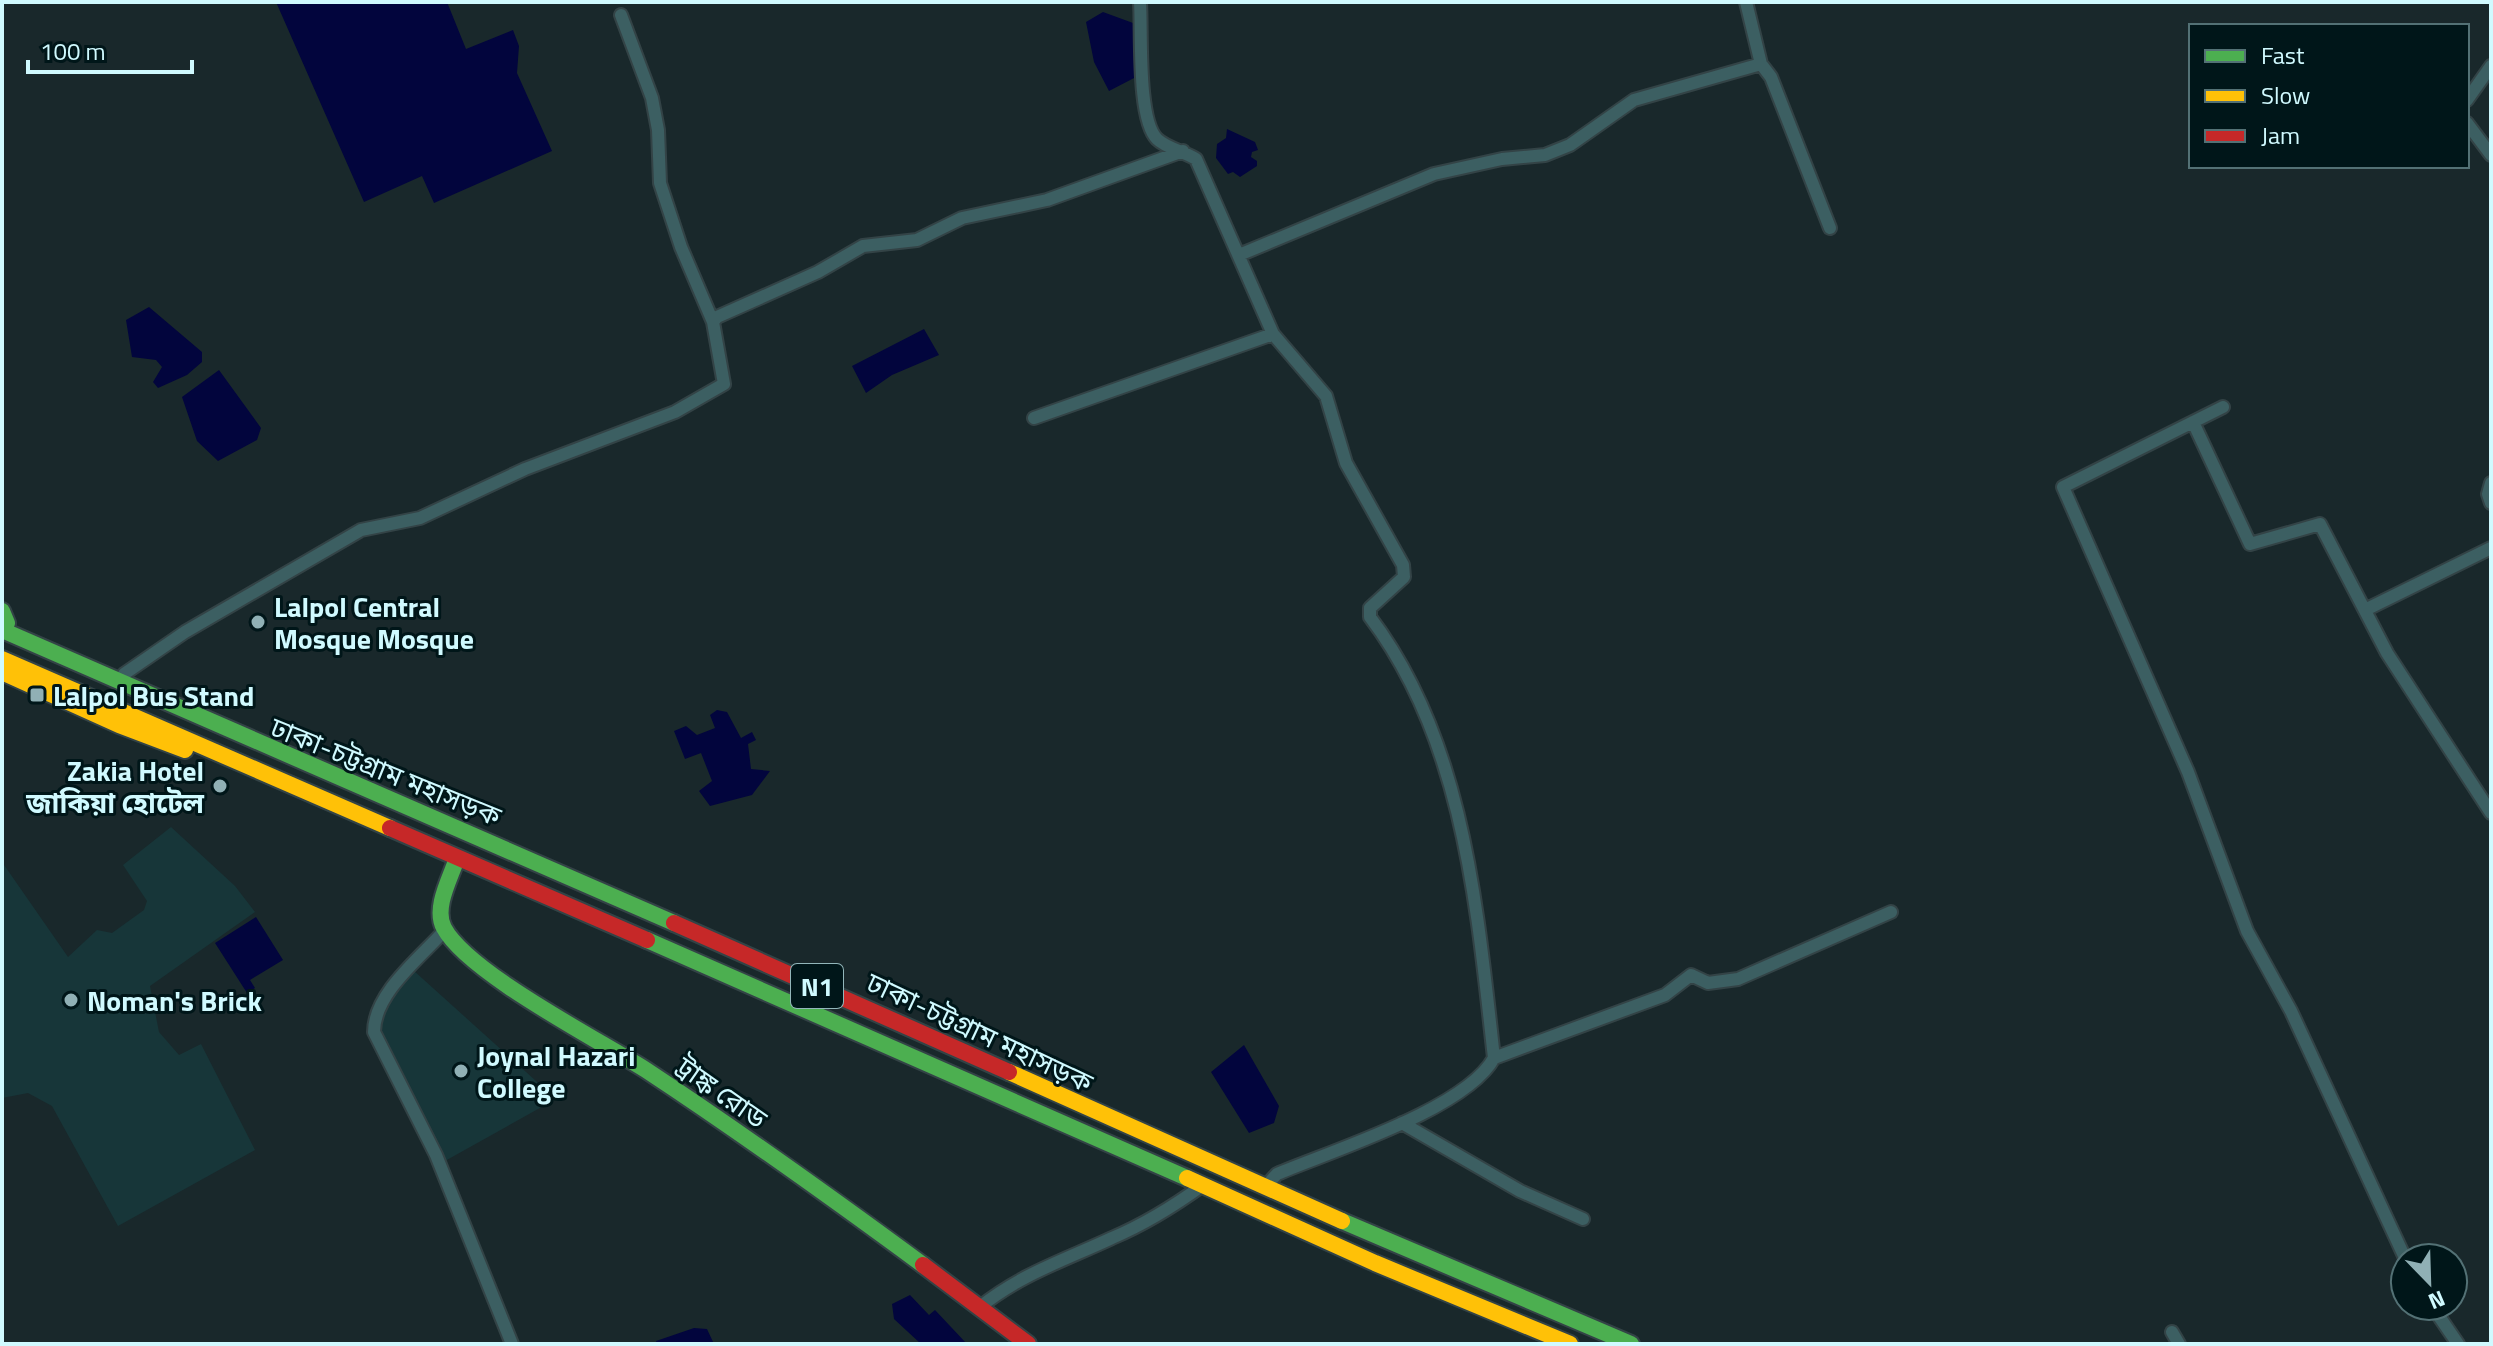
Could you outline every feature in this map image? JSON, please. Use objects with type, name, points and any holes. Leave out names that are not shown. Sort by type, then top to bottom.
[{"type":"main road","points":[[3,621],[124,674],[209,716],[229,733]]},
{"type":"main road","name":"ঢাকা-চট্টগ্রাম মহাসড়ক","points":[[3,621],[229,733],[404,805],[1116,1123],[1631,1344]]},
{"type":"main road","name":"ঢাকা-চট্টগ্রাম মহাসড়ক","points":[[2,659],[393,828],[1375,1263],[1570,1344]]},
{"type":"main road","points":[[2,672],[188,751],[214,753]]},
{"type":"main road","points":[[393,828],[404,805]]},
{"type":"main road","points":[[445,930],[440,918],[457,858]]},
{"type":"main road","points":[[593,918],[601,919],[611,912],[613,904],[606,894]]},
{"type":"main road","points":[[634,936],[629,929],[629,920],[635,913],[644,911]]},
{"type":"main road","name":"ট্রাঙ্ক রোড","points":[[445,930],[462,949],[494,974],[647,1071],[1028,1344]]},
{"type":"street","points":[[1140,2],[1145,102],[1152,133],[1160,142],[1196,159],[1273,334],[1326,396],[1346,463],[1403,565],[1404,577],[1370,608],[1370,617],[1405,666],[1432,723],[1475,905],[1494,1058],[1488,1070],[1463,1089],[1379,1136],[1277,1174],[1266,1186]]},
{"type":"street","points":[[1746,2],[1761,64],[1771,77],[1830,228]]},
{"type":"street","points":[[124,674],[185,632],[361,530],[409,522],[525,469],[675,412],[724,384],[713,322],[681,247],[660,183],[658,130],[652,98],[621,15]]},
{"type":"street","points":[[1239,255],[1434,174],[1502,159],[1545,155],[1570,145],[1634,100],[1761,64]]},
{"type":"street","points":[[2469,97],[2491,66]]},
{"type":"street","points":[[2469,126],[2491,155]]},
{"type":"street","points":[[713,322],[818,272],[863,246],[917,240],[962,218],[1047,200],[1183,151]]},
{"type":"street","points":[[1034,418],[1273,334]]},
{"type":"street","points":[[2223,407],[2063,487],[2188,772],[2247,931],[2291,1011],[2398,1242]]},
{"type":"street","points":[[2193,422],[2250,544],[2320,524],[2367,609],[2387,653],[2491,813]]},
{"type":"street","points":[[2491,483],[2488,494],[2491,503]]},
{"type":"street","points":[[2367,609],[2491,548]]},
{"type":"street","points":[[1494,1058],[1665,995],[1691,975],[1708,983],[1738,979],[1891,912]]},
{"type":"street","points":[[445,930],[398,981],[374,1017],[374,1032],[436,1155],[512,1344]]},
{"type":"street","points":[[1402,1123],[1520,1191],[1583,1219]]},
{"type":"street","points":[[980,1307],[1011,1282],[1167,1211],[1203,1185]]},
{"type":"street","points":[[2443,1322],[2458,1344]]},
{"type":"shaded area","points":[[276,2],[447,2],[466,49],[513,30],[519,46],[517,73],[552,151],[434,203],[422,176],[364,202]]},
{"type":"shaded area","points":[[1103,12],[1133,23],[1136,77],[1109,91],[1094,62],[1086,22]]},
{"type":"shaded area","points":[[1227,129],[1255,142],[1258,150],[1252,152],[1251,157],[1257,161],[1257,166],[1240,177],[1233,172],[1228,174],[1216,158],[1217,144],[1226,138]]},
{"type":"shaded area","points":[[149,307],[202,352],[202,362],[187,375],[158,388],[153,382],[162,367],[156,360],[132,357],[126,320]]},
{"type":"shaded area","points":[[924,329],[939,355],[892,375],[866,393],[852,366]]},
{"type":"shaded area","points":[[219,370],[261,428],[257,440],[218,461],[197,441],[182,397]]},
{"type":"shaded area","points":[[717,710],[727,712],[741,738],[752,732],[756,740],[748,744],[751,769],[770,771],[752,795],[710,806],[699,791],[712,781],[701,753],[685,759],[674,731],[686,726],[697,735],[715,728],[710,715]]},
{"type":"shaded area","points":[[171,827],[235,886],[255,912],[150,986],[159,1032],[179,1055],[201,1044],[255,1150],[118,1226],[52,1106],[28,1093],[2,1098],[2,862],[68,957],[97,930],[112,933],[144,910],[147,901],[123,865]]},
{"type":"shaded area","points":[[256,917],[283,960],[250,980],[255,988],[247,993],[215,943]]},
{"type":"shaded area","name":"Joynal Hazari College","points":[[413,970],[556,1099],[445,1161],[382,1043],[379,1019]]},
{"type":"shaded area","points":[[1244,1045],[1279,1106],[1274,1123],[1249,1133],[1211,1072]]},
{"type":"shaded area","points":[[910,1295],[929,1315],[935,1310],[967,1344],[921,1344],[894,1319],[892,1304]]},
{"type":"shaded area","points":[[694,1328],[707,1329],[714,1344],[657,1344],[656,1341]]},
{"type":"traffic: fast","points":[[2,611],[7,623]]},
{"type":"traffic: fast","points":[[2,630],[674,923]]},
{"type":"traffic: fast","points":[[457,858],[442,902],[441,920],[458,946],[479,965],[536,1005],[681,1093],[923,1265]]},
{"type":"traffic: fast","points":[[647,940],[1187,1178]]},
{"type":"traffic: fast","points":[[1342,1221],[1631,1344]]},
{"type":"traffic: slow","points":[[2,659],[390,828]]},
{"type":"traffic: slow","points":[[2,672],[119,725],[185,750]]},
{"type":"traffic: slow","points":[[1009,1072],[1342,1221]]},
{"type":"traffic: slow","points":[[1187,1178],[1375,1263],[1570,1344]]},
{"type":"traffic: jam","points":[[390,828],[647,940]]},
{"type":"traffic: jam","points":[[674,923],[1009,1072]]},
{"type":"traffic: jam","points":[[923,1265],[1028,1344]]},
{"type":"place","name":"Lalpol Central Mosque Mosque","points":[[258,622]]},
{"type":"place","name":"Lalpol Bus Stand","points":[[37,695]]},
{"type":"place","name":"Zakia Hotel জাকিয়া হোটেল","points":[[220,786]]},
{"type":"place","name":"Noman's Brick","points":[[71,1000]]},
{"type":"place","name":"Joynal Hazari College","points":[[461,1071]]}]
